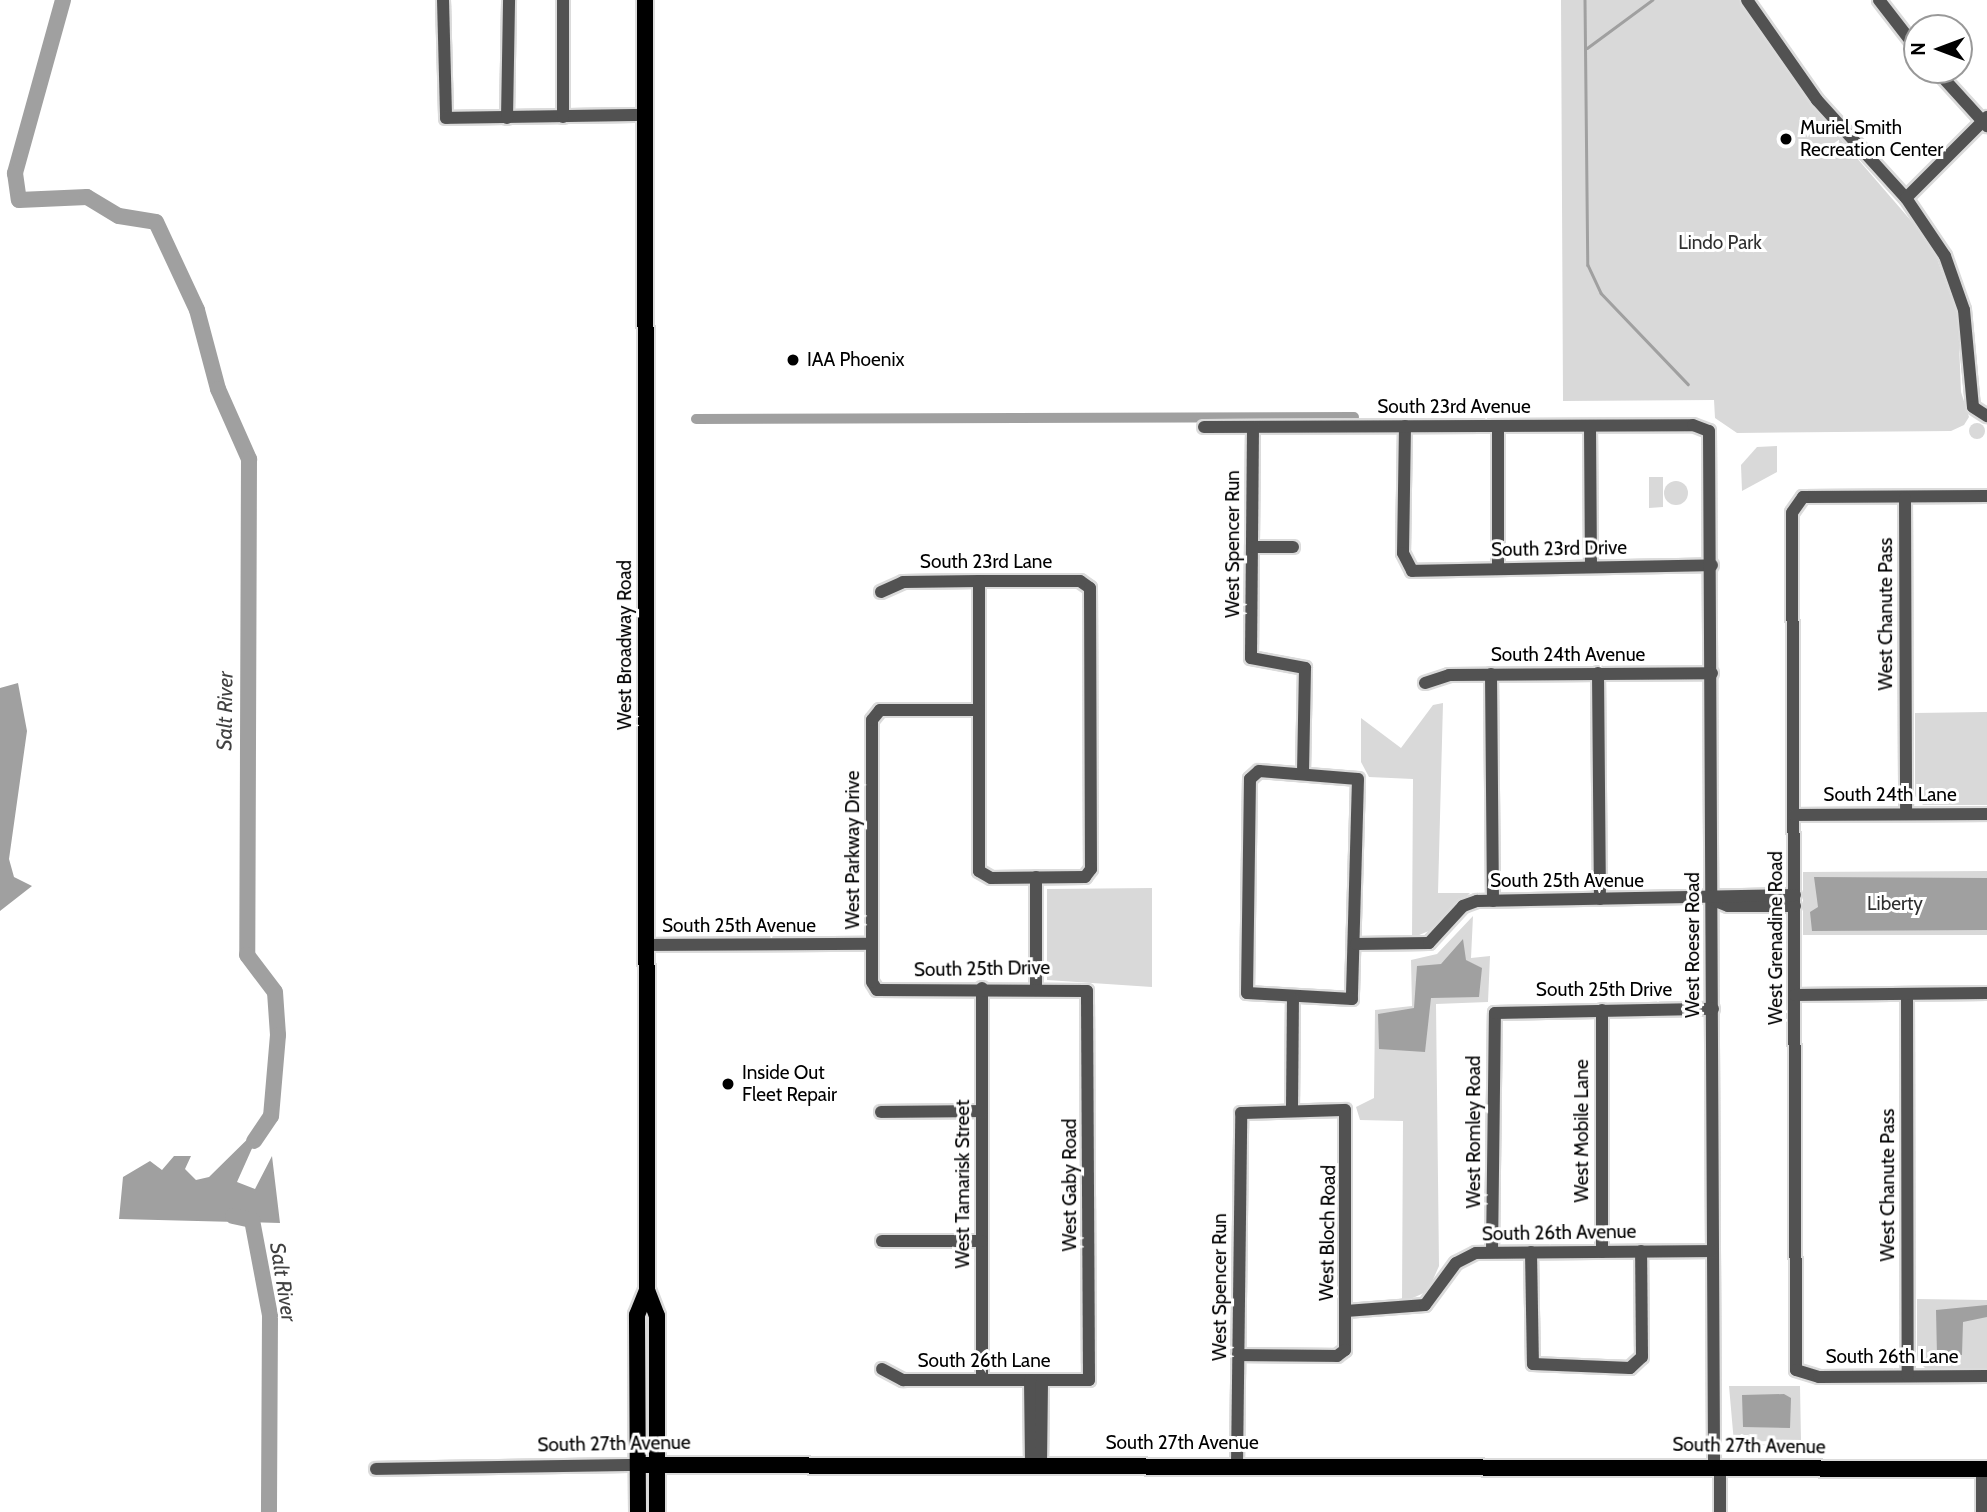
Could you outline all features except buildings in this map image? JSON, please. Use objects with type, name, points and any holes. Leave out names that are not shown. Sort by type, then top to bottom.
[{"type":"main road","name":"West Broadway Road","points":[[638,1512],[638,1315],[647,1290],[645,0]]},
{"type":"main road","name":"West Broadway Road","points":[[647,1290],[657,1316],[657,1512]]},
{"type":"main road","name":"South 27th Avenue","points":[[638,1465],[1237,1464],[1984,1469]]},
{"type":"street","points":[[443,0],[446,118],[644,115]]},
{"type":"street","points":[[507,118],[509,0]]},
{"type":"street","points":[[563,0],[563,117]]},
{"type":"street","points":[[1747,0],[1817,100],[1906,198],[1958,284],[1973,407],[1987,416]]},
{"type":"street","points":[[1879,0],[1903,31]]},
{"type":"street","points":[[1906,198],[1985,121],[1949,84]]},
{"type":"street","name":"South 23rd Drive","points":[[1405,426],[1408,569],[1712,565]]},
{"type":"street","points":[[1498,426],[1498,569]]},
{"type":"street","points":[[1590,426],[1591,567]]},
{"type":"street","name":"South 23rd Avenue","points":[[1204,427],[1704,426]]},
{"type":"street","name":"West Roeser Road","points":[[1704,426],[1711,436],[1713,1251],[1720,1512]]},
{"type":"street","name":"West Spencer Run","points":[[1253,427],[1253,662],[1303,666],[1303,772]]},
{"type":"street","points":[[1905,498],[1987,496]]},
{"type":"street","name":"West Grenadine Road","points":[[1797,1374],[1794,503],[1803,497],[1905,498]]},
{"type":"street","name":"West Chanute Pass","points":[[1905,498],[1906,813]]},
{"type":"street","points":[[1253,547],[1293,547]]},
{"type":"street","points":[[979,581],[981,875],[1036,877],[1036,988]]},
{"type":"street","name":"South 23rd Lane","points":[[881,592],[903,582],[1080,581],[1090,588],[1091,869],[1085,877],[1036,877]]},
{"type":"street","points":[[1598,673],[1600,899]]},
{"type":"street","name":"South 24th Avenue","points":[[1425,683],[1490,674],[1712,673]]},
{"type":"street","points":[[1490,674],[1493,901]]},
{"type":"street","name":"West Parkway Drive","points":[[877,990],[872,944],[872,720],[880,710],[979,710]]},
{"type":"street","points":[[1303,772],[1356,775],[1356,944],[1353,998],[1293,999],[1248,996],[1253,774],[1303,772]]},
{"type":"street","name":"South 24th Lane","points":[[1794,815],[1987,814]]},
{"type":"street","name":"South 25th Avenue","points":[[1356,944],[1429,943],[1464,906],[1493,901],[1796,900]]},
{"type":"street","name":"South 25th Avenue","points":[[647,946],[872,944]]},
{"type":"street","name":"West Tamarisk Street","points":[[982,988],[982,1380]]},
{"type":"street","name":"South 25th Drive","points":[[877,990],[1036,988],[1087,992]]},
{"type":"street","name":"West Gaby Road","points":[[1087,992],[1089,1380]]},
{"type":"street","points":[[1795,995],[1987,993]]},
{"type":"street","name":"West Chanute Pass","points":[[1907,994],[1908,1376]]},
{"type":"street","points":[[1292,1109],[1293,999]]},
{"type":"street","name":"South 25th Drive","points":[[1495,1013],[1713,1009]]},
{"type":"street","name":"West Mobile Lane","points":[[1602,1010],[1602,1252]]},
{"type":"street","name":"West Romley Road","points":[[1492,1252],[1495,1013]]},
{"type":"street","name":"West Spencer Run","points":[[1237,1464],[1243,1110],[1292,1109]]},
{"type":"street","name":"West Bloch Road","points":[[1238,1355],[1343,1354],[1346,1311],[1347,1112],[1292,1109]]},
{"type":"street","points":[[881,1112],[982,1111]]},
{"type":"street","points":[[882,1241],[982,1241]]},
{"type":"street","points":[[1531,1252],[1533,1364],[1639,1364],[1641,1251]]},
{"type":"street","name":"South 26th Avenue","points":[[1346,1311],[1425,1305],[1460,1259],[1492,1252],[1713,1251]]},
{"type":"street","name":"South 26th Lane","points":[[882,1369],[903,1380],[1089,1380]]},
{"type":"street","name":"South 26th Lane","points":[[1797,1374],[1987,1377]]},
{"type":"street","points":[[1036,1380],[1036,1464]]},
{"type":"street","name":"South 27th Avenue","points":[[376,1469],[638,1465]]},
{"type":"street","points":[[1982,1512],[1984,1469]]},
{"type":"green space","name":"Lindo Park","points":[[1561,0],[1739,0],[1812,106],[1932,245],[1958,316],[1961,392],[1969,417],[1964,425],[1951,431],[1737,433],[1715,418],[1714,400],[1563,401]]},
{"type":"green space","points":[[1977,423],[1983,425],[1983,437],[1977,439],[1971,437],[1969,431],[1971,425]]},
{"type":"green space","points":[[1777,446],[1777,472],[1742,491],[1741,465],[1757,447]]},
{"type":"green space","points":[[1649,477],[1663,477],[1663,507],[1649,508]]},
{"type":"green space","points":[[1676,481],[1687,488],[1688,493],[1681,504],[1676,505],[1665,498],[1664,493],[1671,482]]},
{"type":"green space","points":[[1443,703],[1438,893],[1470,893],[1436,928],[1412,938],[1413,779],[1369,777],[1361,762],[1361,718],[1401,748],[1433,705]]},
{"type":"green space","points":[[1987,712],[1987,805],[1923,805],[1915,796],[1915,713]]},
{"type":"green space","name":"Liberty","points":[[1987,871],[1987,935],[1803,935],[1803,872]]},
{"type":"green space","points":[[1152,888],[1152,987],[1047,980],[1047,889]]},
{"type":"green space","points":[[1473,916],[1471,958],[1490,956],[1488,1002],[1436,1004],[1439,1266],[1428,1291],[1402,1303],[1403,1121],[1360,1120],[1356,1107],[1374,1098],[1375,1010],[1412,1006],[1411,960],[1437,954]]},
{"type":"green space","points":[[1917,1299],[1987,1300],[1987,1368],[1925,1368],[1917,1360]]},
{"type":"green space","points":[[1729,1386],[1800,1386],[1801,1440],[1736,1442],[1801,1448],[1734,1443]]},
{"type":"shaded area","points":[[18,683],[27,731],[9,859],[14,877],[32,886],[0,911],[0,688]]},
{"type":"shaded area","name":"Liberty","points":[[1814,877],[1987,878],[1987,930],[1812,931],[1810,912],[1818,907]]},
{"type":"shaded area","points":[[1463,939],[1466,960],[1482,968],[1479,997],[1431,998],[1425,1052],[1379,1049],[1378,1014],[1414,1008],[1417,966],[1441,964]]},
{"type":"shaded area","points":[[263,1124],[237,1182],[255,1189],[272,1156],[280,1223],[119,1219],[123,1177],[150,1161],[162,1170],[174,1156],[191,1156],[185,1169],[196,1180],[209,1177]]},
{"type":"shaded area","points":[[1987,1305],[1987,1317],[1963,1322],[1962,1355],[1937,1356],[1936,1310]]},
{"type":"shaded area","points":[[1784,1394],[1791,1398],[1790,1428],[1743,1427],[1742,1395]]},
{"type":"waterway","name":"Salt River","points":[[63,0],[15,173],[19,200],[87,197],[119,216],[156,222],[197,310],[218,389],[249,459],[247,955],[275,992],[278,1035],[271,1116],[254,1141]]},
{"type":"waterway","points":[[1585,0],[1588,265],[1601,293],[1688,384]]},
{"type":"waterway","points":[[1587,48],[1652,0]]},
{"type":"waterway","points":[[696,419],[1354,417]]},
{"type":"waterway","name":"Salt River","points":[[233,1216],[252,1220],[270,1315],[269,1512]]},
{"type":"place","name":"Muriel Smith Recreation Center","points":[[1786,139]]},
{"type":"place","name":"IAA Phoenix","points":[[793,360]]},
{"type":"place","name":"Inside Out Fleet Repair","points":[[728,1084]]}]
